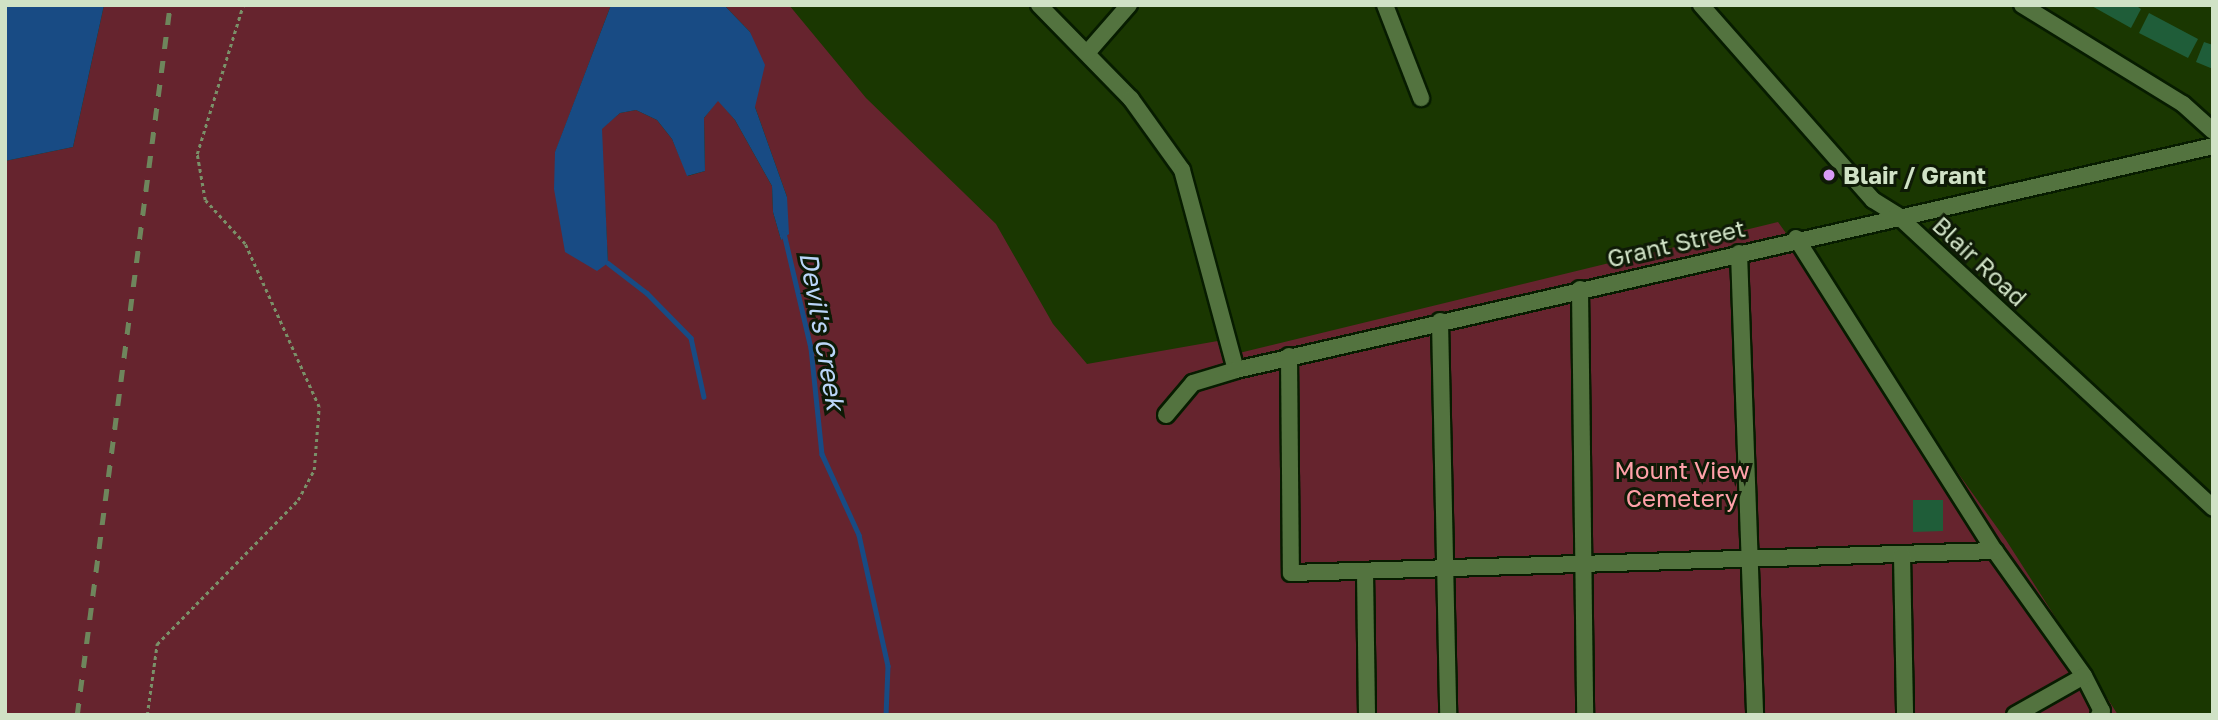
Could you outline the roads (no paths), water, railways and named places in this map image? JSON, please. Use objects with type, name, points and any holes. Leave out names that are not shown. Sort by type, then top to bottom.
[{"type":"street","points":[[1039,5],[1140,110],[1182,170],[1236,369]]},
{"type":"street","points":[[1087,53],[1129,5]]},
{"type":"street","points":[[1385,5],[1421,98]]},
{"type":"street","name":"Blair Road","points":[[1701,5],[1873,200],[1897,215],[2213,508]]},
{"type":"street","points":[[2022,5],[2183,104],[2213,131]]},
{"type":"street","name":"Grant Street","points":[[1166,415],[1193,383],[1236,369],[1796,238],[2213,146]]},
{"type":"street","points":[[1796,238],[1995,551],[2084,676],[2102,710],[2099,715]]},
{"type":"street","points":[[1739,253],[1755,715]]},
{"type":"street","points":[[1580,289],[1585,715]]},
{"type":"street","points":[[1440,321],[1448,715]]},
{"type":"street","points":[[1289,356],[1291,573],[1585,561],[1995,551]]},
{"type":"street","points":[[1902,555],[1905,715]]},
{"type":"street","points":[[1365,572],[1367,715]]},
{"type":"street","points":[[2015,715],[2084,676]]},
{"type":"water","points":[[5,5],[104,5],[73,147],[5,161]]},
{"type":"water","points":[[611,5],[724,5],[750,32],[765,65],[755,107],[787,197],[789,234],[781,240],[773,212],[772,186],[735,120],[718,101],[704,118],[705,171],[687,176],[672,139],[657,120],[636,110],[620,113],[602,129],[608,263],[597,271],[565,252],[554,189],[555,152]]},
{"type":"waterway","name":"Devil's Creek","points":[[784,233],[811,348],[822,454],[859,535],[888,666],[886,715]]},
{"type":"waterway","points":[[608,263],[647,293],[691,338],[704,397]]},
{"type":"railway","points":[[77,715],[170,5]]},
{"type":"place","name":"Blair / Grant","points":[[1829,175]]},
{"type":"park label","name":"Mount View Cemetery","points":[[1682,484]]}]
